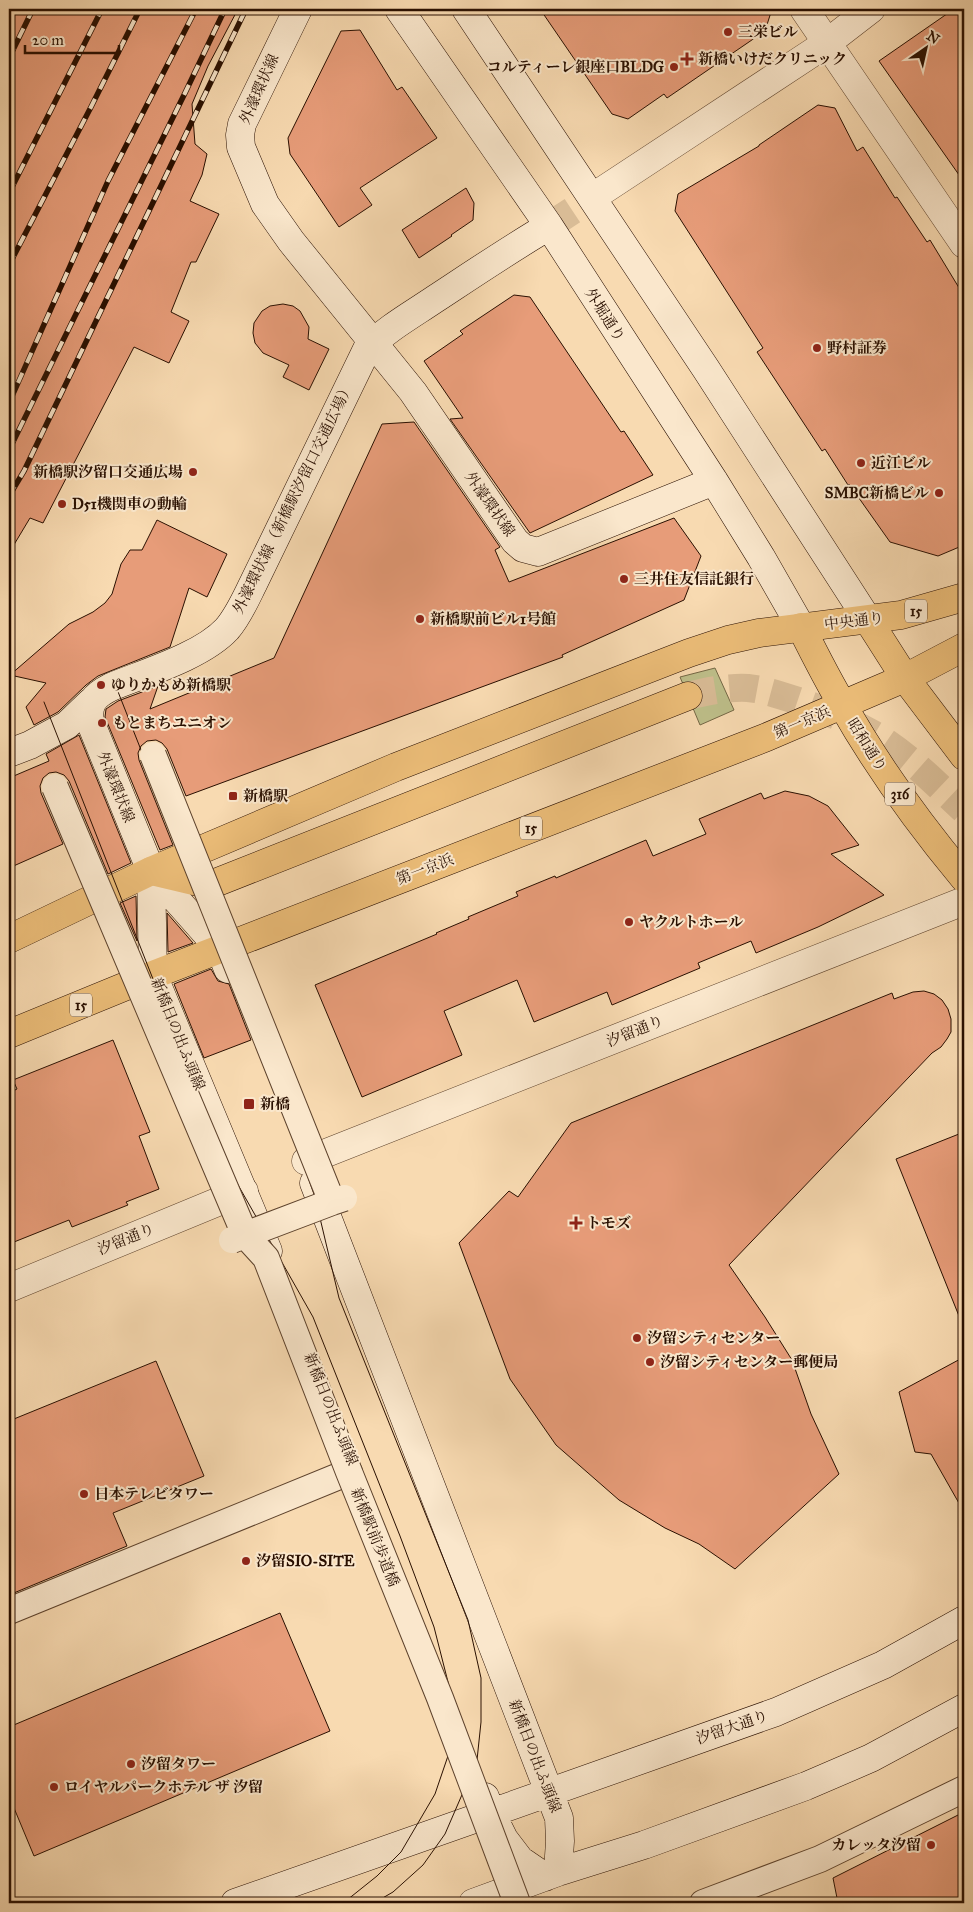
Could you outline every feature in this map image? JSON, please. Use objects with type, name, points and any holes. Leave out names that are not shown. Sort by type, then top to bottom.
[{"type":"main road","name":"外濠環状線","points":[[298,9],[242,124],[240,135],[241,147],[265,204],[309,263],[413,392],[515,541],[523,548],[538,552],[714,481]]},
{"type":"main road","name":"外堀通り","points":[[399,9],[549,226],[714,481],[801,627]]},
{"type":"main road","points":[[466,9],[706,369],[905,678],[964,756]]},
{"type":"main road","points":[[804,9],[964,244]]},
{"type":"main road","points":[[593,197],[827,43],[872,9]]},
{"type":"main road","points":[[374,342],[416,311],[510,249],[549,226]]},
{"type":"main road","name":"外濠環状線（新橋駅汐留口交通広場）","points":[[91,702],[111,687],[198,651],[214,640],[234,620],[362,358],[374,342]]},
{"type":"main road","name":"中央通り","points":[[801,627],[868,620],[927,608],[964,597]]},
{"type":"main road","name":"昭和通り","points":[[801,627],[884,772],[929,836],[964,878]]},
{"type":"main road","name":"15","points":[[9,939],[150,870],[396,767],[671,660],[728,640],[801,627]]},
{"type":"main road","name":"15","points":[[843,702],[905,678],[964,647]]},
{"type":"main road","points":[[150,870],[210,885],[688,696]]},
{"type":"main road","name":"外濠環状線","points":[[91,702],[88,711],[90,721],[150,870]]},
{"type":"main road","points":[[9,753],[30,745],[67,726],[91,702]]},
{"type":"main road","name":"第一京浜","points":[[9,1034],[220,949],[767,737],[843,702]]},
{"type":"main road","name":"新橋日の出ふ頭線","points":[[150,870],[220,949],[306,1161],[558,1818],[560,1841],[551,1874],[520,1860],[504,1840],[491,1813],[244,1191],[153,976],[150,870]]},
{"type":"main road","name":"汐留通り","points":[[306,1161],[964,901]]},
{"type":"main road","name":"汐留通り","points":[[9,1288],[244,1191]]},
{"type":"main road","name":"汐留大通り","points":[[491,1813],[776,1712],[883,1665],[964,1620]]},
{"type":"main road","points":[[473,1903],[551,1874],[644,1845],[806,1786],[871,1758],[964,1708]]},
{"type":"main road","points":[[235,1903],[491,1813]]},
{"type":"street","points":[[153,755],[338,1200],[239,1237]]},
{"type":"street","name":"新橋駅前歩道橋","points":[[55,787],[239,1237],[266,1258],[349,1472],[440,1698],[517,1903]]},
{"type":"street","points":[[9,1611],[349,1472]]},
{"type":"street","points":[[703,1903],[820,1859],[964,1789]]},
{"type":"green space","points":[[715,668],[734,710],[700,725],[680,677]]},
{"type":"building","points":[[9,9],[238,9],[208,66],[192,104],[195,144],[207,154],[202,175],[190,201],[219,214],[196,262],[191,262],[171,312],[189,321],[169,363],[134,347],[43,523],[30,518],[9,553]]},
{"type":"building","points":[[540,9],[772,9],[765,31],[667,98],[664,94],[628,119],[612,114]]},
{"type":"building","points":[[954,9],[964,9],[964,182],[879,61]]},
{"type":"building","points":[[360,30],[397,90],[402,87],[437,138],[360,188],[372,205],[339,227],[290,154],[288,138],[341,31]]},
{"type":"building","points":[[818,105],[835,108],[857,151],[863,147],[895,198],[897,197],[927,242],[930,240],[964,296],[964,545],[938,556],[890,542],[848,485],[825,449],[822,451],[757,352],[763,348],[675,211],[678,194],[759,146]]},
{"type":"building","points":[[466,188],[474,203],[473,220],[419,258],[402,230]]},
{"type":"building","points":[[514,295],[530,297],[621,432],[624,431],[653,475],[530,533],[450,419],[463,418],[424,361],[463,334],[460,331]]},
{"type":"building","points":[[283,304],[293,306],[300,311],[309,327],[308,339],[329,349],[309,390],[283,377],[289,365],[263,353],[255,343],[254,323],[262,311],[270,306]]},
{"type":"building","name":"新橋駅前ビル1号館","points":[[414,422],[500,547],[495,550],[509,582],[674,518],[701,556],[684,600],[562,655],[563,657],[186,796],[167,749],[156,740],[147,741],[141,746],[138,753],[139,760],[173,845],[160,850],[105,717],[106,709],[118,701],[158,686],[150,709],[274,658],[382,424]]},
{"type":"building","points":[[157,520],[227,554],[207,597],[189,588],[170,647],[98,676],[58,712],[34,725],[26,707],[46,683],[10,675],[69,624],[93,612],[105,603],[112,594],[121,564],[130,550],[142,550]]},
{"type":"building","points":[[79,735],[131,863],[108,874],[69,781],[64,775],[56,772],[49,773],[43,778],[40,786],[41,793],[63,844],[9,868],[9,778],[49,761],[46,754]]},
{"type":"building","points":[[785,791],[809,796],[828,806],[859,845],[831,854],[884,895],[818,927],[756,953],[751,941],[698,963],[700,968],[612,1005],[607,992],[534,1022],[517,980],[444,1011],[462,1055],[362,1097],[315,985],[437,934],[469,919],[468,917],[518,896],[516,892],[555,876],[556,878],[646,840],[653,856],[706,834],[699,819],[761,793],[764,799]]},
{"type":"building","points":[[136,896],[137,941],[120,903]]},
{"type":"building","points":[[167,913],[193,943],[168,952]]},
{"type":"building","points":[[211,969],[218,981],[229,984],[251,1040],[204,1058],[174,984]]},
{"type":"building","name":"汐留シティセンター","points":[[924,991],[934,994],[942,1000],[948,1009],[951,1019],[951,1032],[947,1039],[729,1265],[792,1360],[811,1414],[839,1474],[735,1569],[699,1544],[665,1528],[619,1500],[556,1445],[510,1379],[459,1243],[509,1191],[518,1197],[571,1123],[892,993],[894,999],[913,992]]},
{"type":"building","points":[[113,1040],[150,1132],[139,1136],[159,1189],[126,1202],[128,1205],[72,1227],[69,1220],[9,1244],[9,1093],[17,1089],[13,1080]]},
{"type":"building","points":[[964,1132],[964,1326],[963,1326],[896,1159]]},
{"type":"building","points":[[964,1357],[964,1512],[931,1454],[915,1452],[899,1392]]},
{"type":"building","name":"日本テレビタワー","points":[[156,1361],[204,1476],[113,1513],[127,1546],[9,1595],[9,1421]]},
{"type":"building","name":"汐留タワー","points":[[280,1613],[330,1731],[34,1856],[9,1796],[9,1727]]},
{"type":"building","name":"カレッタ汐留","points":[[964,1812],[964,1903],[838,1903],[833,1878]]},
{"type":"tunnel","points":[[549,226],[593,197]]},
{"type":"tunnel","points":[[688,696],[718,690],[748,688],[776,694],[839,717],[885,742],[920,769],[964,810]]},
{"type":"tram line","points":[[113,679],[293,1135],[315,1197],[339,1298],[468,1620],[481,1678],[481,1722],[477,1760],[445,1834],[423,1865],[393,1892],[374,1903]]},
{"type":"tram line","points":[[44,702],[225,1162],[313,1317],[434,1627],[448,1682],[452,1721],[450,1750],[435,1794],[401,1852],[377,1876],[347,1900],[340,1903]]},
{"type":"railway","points":[[9,19],[14,9]]},
{"type":"railway","points":[[9,58],[33,9]]},
{"type":"railway","points":[[9,193],[102,9]]},
{"type":"railway","points":[[9,265],[140,9]]},
{"type":"railway","points":[[9,403],[108,181],[196,9]]},
{"type":"railway","points":[[9,450],[225,9]]},
{"type":"railway","points":[[9,496],[24,471],[246,9]]},
{"type":"place","name":"三栄ビル","points":[[728,32]]},
{"type":"place","name":"新橋いけだクリニック","points":[[687,59]]},
{"type":"place","name":"コルティーレ銀座口BLDG","points":[[674,67]]},
{"type":"place","name":"野村証券","points":[[817,348]]},
{"type":"place","name":"近江ビル","points":[[861,463]]},
{"type":"place","name":"新橋駅汐留口交通広場","points":[[193,472]]},
{"type":"place","name":"SMBC新橋ビル","points":[[939,493]]},
{"type":"place","name":"D51機関車の動輪","points":[[62,504]]},
{"type":"place","name":"三井住友信託銀行","points":[[624,579]]},
{"type":"place","name":"新橋駅前ビル1号館","points":[[420,619]]},
{"type":"place","name":"ゆりかもめ新橋駅","points":[[101,685]]},
{"type":"place","name":"もとまちユニオン","points":[[102,723]]},
{"type":"place","name":"新橋駅","points":[[233,796]]},
{"type":"place","name":"ヤクルトホール","points":[[629,922]]},
{"type":"place","name":"新橋","points":[[249,1104]]},
{"type":"place","name":"トモズ","points":[[576,1223]]},
{"type":"place","name":"汐留シティセンター","points":[[637,1338]]},
{"type":"place","name":"汐留シティセンター郵便局","points":[[650,1362]]},
{"type":"place","name":"日本テレビタワー","points":[[84,1494]]},
{"type":"place","name":"汐留SIO-SITE","points":[[246,1561]]},
{"type":"place","name":"汐留タワー","points":[[131,1764]]},
{"type":"place","name":"ロイヤルパークホテル ザ 汐留","points":[[54,1787]]},
{"type":"place","name":"カレッタ汐留","points":[[931,1845]]}]
